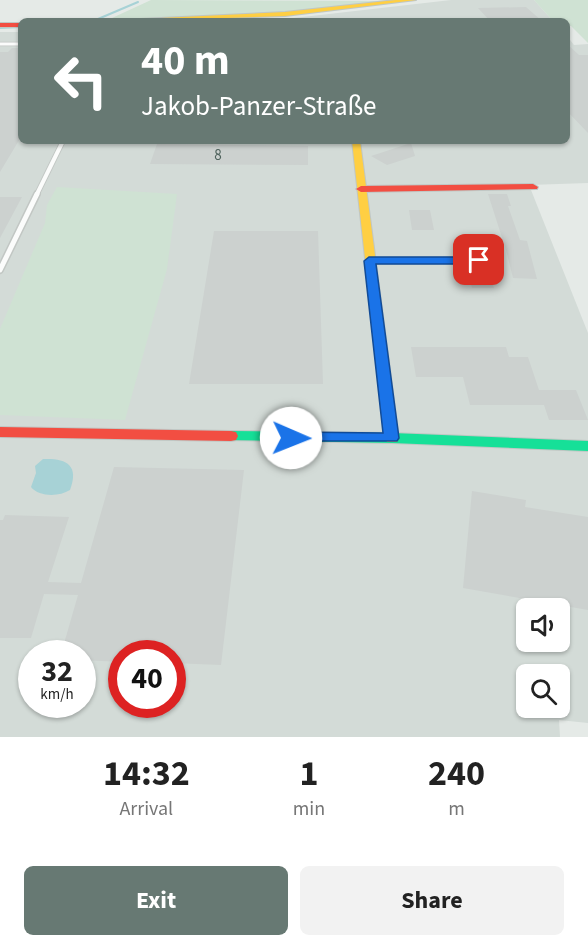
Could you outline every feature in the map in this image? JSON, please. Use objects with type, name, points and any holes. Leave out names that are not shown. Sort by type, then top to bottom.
[{"type":"street","points":[[208,18],[276,15],[413,0]]},
{"type":"street","points":[[0,25],[18,25]]},
{"type":"street","points":[[356,144],[392,438]]},
{"type":"street","points":[[361,189],[533,187]]},
{"type":"street","points":[[0,432],[392,438],[588,446]]},
{"type":"lane","points":[[0,44],[18,44]]},
{"type":"lane","points":[[0,270],[62,144]]},
{"type":"lane","points":[[369,261],[479,260]]},
{"type":"shaded area","points":[[451,0],[534,0],[550,18],[294,18]]},
{"type":"shaded area","points":[[0,32],[18,32],[18,144],[570,144],[570,40],[574,45],[588,44],[588,183],[529,185],[588,333],[588,723],[559,720],[560,737],[0,737]]},
{"type":"green space","points":[[151,0],[404,0],[302,11],[112,18]]},
{"type":"green space","points":[[534,0],[588,0],[588,43],[570,26],[570,18],[550,18]]},
{"type":"green space","points":[[57,187],[177,194],[167,269],[125,420],[0,415],[0,329],[45,223],[47,205]]},
{"type":"water","points":[[43,459],[58,460],[68,464],[73,474],[70,490],[49,495],[39,493],[31,487],[36,473],[35,466]]},
{"type":"building","points":[[526,7],[539,18],[487,18],[478,8]]},
{"type":"building","points":[[570,47],[579,55],[588,55],[588,133],[570,114]]},
{"type":"building","points":[[12,48],[18,48],[18,142],[0,172],[0,52],[8,52]]},
{"type":"building","points":[[157,144],[308,146],[308,165],[150,164]]},
{"type":"building","points":[[411,144],[415,156],[387,165],[371,156]]},
{"type":"building","points":[[488,194],[507,194],[511,206],[508,206],[520,240],[527,241],[537,279],[513,278]]},
{"type":"building","points":[[0,197],[22,197],[0,238]]},
{"type":"building","points":[[409,210],[430,210],[434,230],[412,230]]},
{"type":"building","points":[[214,231],[318,231],[323,384],[189,384]]},
{"type":"building","points":[[485,262],[494,288],[472,288],[466,265],[480,265]]},
{"type":"building","points":[[411,347],[506,347],[509,357],[528,357],[539,390],[576,390],[588,420],[549,420],[544,405],[470,405],[463,377],[416,377]]},
{"type":"building","points":[[114,467],[244,470],[221,665],[186,664],[186,640],[108,640],[108,661],[96,661],[96,640],[65,640],[78,595],[44,594],[31,638],[0,638],[0,520],[3,520],[5,515],[69,517],[48,582],[81,583]]},
{"type":"building","points":[[472,491],[526,500],[525,507],[588,517],[588,610],[570,607],[570,598],[520,598],[463,588]]},
{"type":"waterway","points":[[100,18],[138,2]]},
{"type":"waterway","points":[[0,28],[18,27]]},
{"type":"traffic: fast","points":[[231,436],[392,438],[588,446]]},
{"type":"traffic: slow","points":[[202,18],[285,14],[413,0]]},
{"type":"traffic: slow","points":[[356,144],[392,438]]},
{"type":"traffic: jam","points":[[0,25],[18,25]]},
{"type":"traffic: jam","points":[[361,189],[533,187]]},
{"type":"traffic: jam","points":[[0,432],[231,436]]},
{"type":"route","points":[[291,438],[392,438],[369,261],[479,260]]}]
